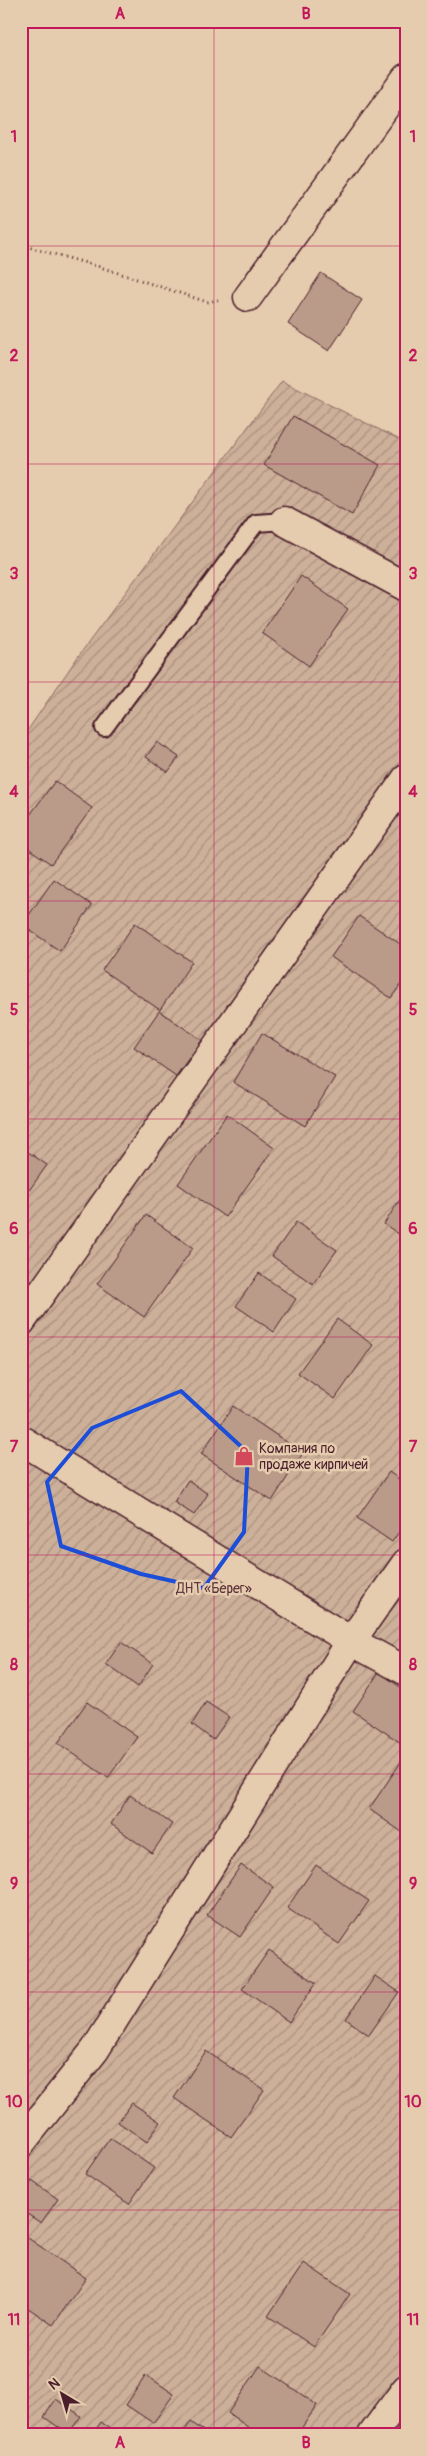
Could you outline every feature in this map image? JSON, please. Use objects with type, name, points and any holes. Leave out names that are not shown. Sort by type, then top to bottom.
[{"type":"street","points":[[248,297],[406,78]]},
{"type":"street","points":[[284,521],[406,587]]},
{"type":"street","points":[[21,1322],[406,779]]},
{"type":"street","points":[[21,1440],[350,1641],[406,1671]]},
{"type":"street","points":[[21,2143],[95,2050],[350,1641],[406,1563]]},
{"type":"street","points":[[372,2435],[406,2389]]},
{"type":"lane","points":[[104,728],[256,523],[284,521]]},
{"type":"path","points":[[21,245],[97,266],[207,302],[248,297]]},
{"type":"highlighted area","points":[[181,1391],[248,1453],[244,1532],[204,1588],[141,1574],[61,1546],[47,1482],[92,1428]]},
{"type":"green space","name":"ДНТ «Берег»","points":[[282,381],[406,443],[406,2435],[21,2435],[21,740],[77,658]]},
{"type":"building","points":[[321,273],[362,300],[329,351],[288,324]]},
{"type":"building","points":[[293,416],[380,465],[352,515],[264,465]]},
{"type":"building","points":[[301,576],[348,609],[309,666],[262,633]]},
{"type":"building","points":[[157,742],[179,757],[168,772],[146,757]]},
{"type":"building","points":[[55,781],[92,808],[51,864],[21,843],[21,827]]},
{"type":"building","points":[[54,879],[92,905],[60,951],[22,925]]},
{"type":"building","points":[[359,916],[406,948],[406,977],[391,998],[331,957]]},
{"type":"building","points":[[135,923],[192,962],[160,1010],[102,970]]},
{"type":"building","points":[[159,1011],[202,1040],[176,1076],[134,1047]]},
{"type":"building","points":[[262,1033],[335,1077],[305,1126],[233,1082]]},
{"type":"building","points":[[227,1114],[274,1148],[225,1217],[178,1184]]},
{"type":"building","points":[[21,1147],[47,1165],[21,1202]]},
{"type":"building","points":[[401,1198],[406,1201],[406,1239],[384,1224]]},
{"type":"building","points":[[146,1215],[193,1248],[144,1317],[97,1284]]},
{"type":"building","points":[[296,1222],[337,1250],[313,1284],[272,1256]]},
{"type":"building","points":[[259,1273],[296,1299],[274,1332],[236,1306]]},
{"type":"building","points":[[337,1319],[373,1345],[335,1399],[298,1373]]},
{"type":"building","points":[[233,1406],[303,1453],[272,1501],[201,1454]]},
{"type":"building","points":[[389,1472],[406,1484],[406,1522],[392,1542],[357,1518]]},
{"type":"building","points":[[188,1480],[208,1494],[194,1515],[174,1502]]},
{"type":"building","points":[[121,1642],[153,1664],[138,1687],[106,1664]]},
{"type":"building","points":[[379,1672],[406,1691],[404,1745],[353,1711]]},
{"type":"building","points":[[87,1702],[137,1737],[108,1778],[58,1743]]},
{"type":"building","points":[[206,1702],[229,1717],[213,1740],[192,1724]]},
{"type":"building","points":[[401,1762],[406,1765],[406,1835],[369,1809]]},
{"type":"building","points":[[130,1795],[172,1824],[152,1853],[111,1824]]},
{"type":"building","points":[[241,1865],[274,1887],[240,1937],[207,1915]]},
{"type":"building","points":[[316,1865],[369,1901],[339,1944],[287,1908]]},
{"type":"building","points":[[269,1950],[316,1983],[289,2022],[242,1989]]},
{"type":"building","points":[[375,1976],[399,1992],[369,2035],[346,2019]]},
{"type":"building","points":[[206,2051],[264,2090],[231,2137],[174,2098]]},
{"type":"building","points":[[132,2103],[160,2122],[147,2142],[118,2122]]},
{"type":"building","points":[[110,2138],[154,2168],[129,2204],[85,2174]]},
{"type":"building","points":[[32,2181],[58,2199],[41,2223],[21,2210],[21,2197]]},
{"type":"building","points":[[28,2238],[86,2278],[53,2325],[21,2303],[21,2248]]},
{"type":"building","points":[[304,2263],[350,2294],[314,2347],[268,2316]]},
{"type":"building","points":[[260,2366],[317,2405],[297,2435],[259,2435],[228,2413]]},
{"type":"building","points":[[146,2375],[174,2394],[153,2423],[126,2405]]},
{"type":"building","points":[[56,2399],[81,2416],[68,2434],[44,2417]]},
{"type":"building","points":[[101,2422],[119,2435],[92,2435]]},
{"type":"building","points":[[191,2422],[209,2435],[181,2435]]},
{"type":"place","name":"Компания по продаже кирпичей","points":[[244,1456]]}]
